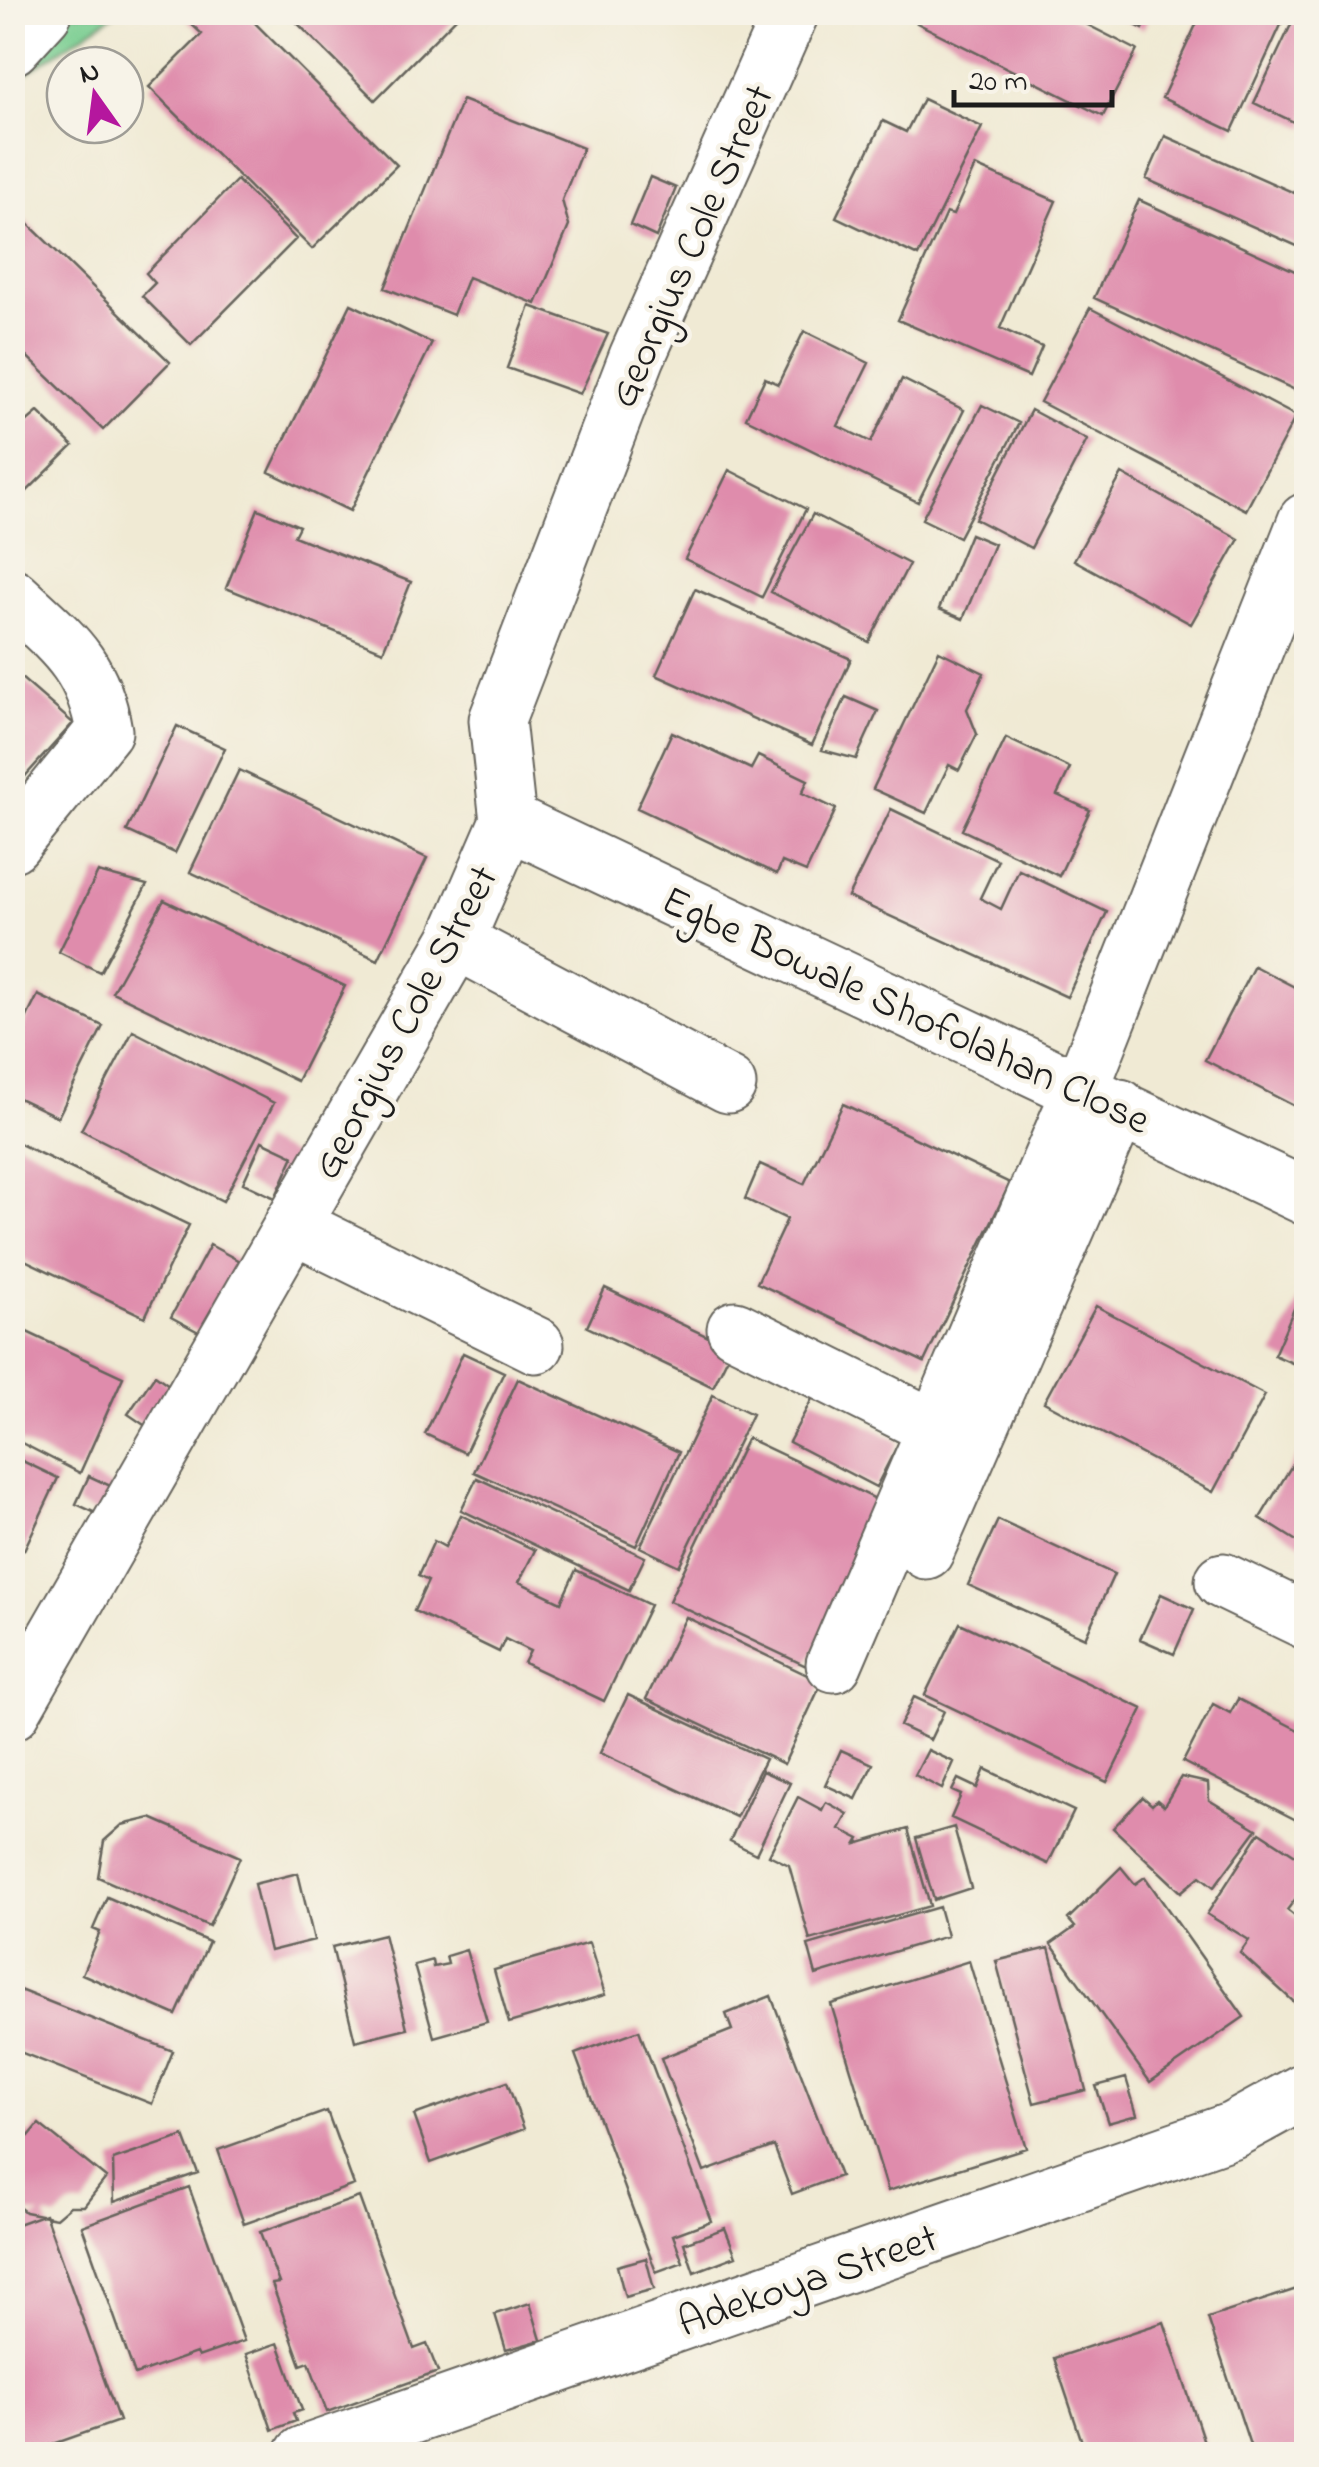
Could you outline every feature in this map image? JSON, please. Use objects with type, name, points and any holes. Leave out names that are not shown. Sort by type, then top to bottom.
[{"type":"street","points":[[12,47],[44,12]]},
{"type":"street","name":"Georgius Cole Street","points":[[12,1712],[456,941],[508,821],[498,720],[637,357],[791,12]]},
{"type":"street","points":[[926,1551],[1100,1099],[1306,521]]},
{"type":"street","points":[[12,596],[81,661],[98,694],[104,731],[12,844]]},
{"type":"street","name":"Egbe Bowale Shofolahan Close","points":[[508,821],[1306,1197]]},
{"type":"street","points":[[456,941],[728,1085]]},
{"type":"street","points":[[834,1664],[937,1430],[1100,1099]]},
{"type":"street","points":[[292,1225],[536,1346]]},
{"type":"street","points":[[735,1329],[937,1430]]},
{"type":"street","points":[[1224,1581],[1306,1622]]},
{"type":"street","name":"Adekoya Street","points":[[303,2454],[1233,2130],[1306,2090]]},
{"type":"green space","points":[[13,13],[116,13],[68,45],[45,45],[45,61],[13,82]]},
{"type":"building","points":[[196,12],[244,12],[397,165],[312,249],[149,87],[202,34],[188,21]]},
{"type":"building","points":[[286,12],[454,12],[458,16],[375,100]]},
{"type":"building","points":[[923,12],[1062,12],[1137,50],[1103,116],[917,23]]},
{"type":"building","points":[[1109,12],[1151,12],[1143,29]]},
{"type":"building","points":[[1202,12],[1287,12],[1232,131],[1162,98]]},
{"type":"building","points":[[1297,12],[1306,12],[1306,128],[1254,103]]},
{"type":"building","points":[[923,99],[982,127],[918,256],[836,217],[883,121],[906,132]]},
{"type":"building","points":[[462,100],[583,148],[562,200],[569,226],[536,304],[468,277],[453,315],[385,288]]},
{"type":"building","points":[[1165,136],[1306,198],[1306,250],[1146,179]]},
{"type":"building","points":[[975,166],[1056,201],[1000,328],[1042,347],[1029,377],[898,320],[946,213],[953,215]]},
{"type":"building","points":[[650,177],[676,188],[656,237],[630,225]]},
{"type":"building","points":[[237,180],[296,239],[191,345],[142,296],[155,283],[146,273]]},
{"type":"building","points":[[1139,200],[1306,276],[1306,395],[1094,298]]},
{"type":"building","points":[[12,208],[170,362],[103,430],[12,342]]},
{"type":"building","points":[[351,304],[432,343],[350,511],[269,472]]},
{"type":"building","points":[[530,306],[608,334],[580,394],[507,368]]},
{"type":"building","points":[[1090,308],[1296,416],[1246,510],[1040,402]]},
{"type":"building","points":[[804,331],[869,363],[838,426],[871,442],[902,379],[964,410],[918,502],[746,418],[765,378],[778,384]]},
{"type":"building","points":[[982,405],[1019,423],[959,537],[922,519]]},
{"type":"building","points":[[1031,410],[1087,440],[1031,548],[975,519]]},
{"type":"building","points":[[38,412],[73,446],[12,506],[12,434]]},
{"type":"building","points":[[729,470],[806,509],[762,597],[685,559]]},
{"type":"building","points":[[1122,474],[1239,539],[1191,624],[1074,560]]},
{"type":"building","points":[[258,509],[299,526],[294,536],[411,582],[383,651],[226,588]]},
{"type":"building","points":[[813,514],[909,564],[869,642],[771,592]]},
{"type":"building","points":[[970,534],[994,544],[963,619],[939,609]]},
{"type":"building","points":[[695,589],[851,659],[812,745],[656,675]]},
{"type":"building","points":[[939,651],[984,673],[967,709],[977,734],[959,770],[949,765],[926,813],[873,789]]},
{"type":"building","points":[[12,670],[73,723],[19,783],[12,778]]},
{"type":"building","points":[[846,697],[878,711],[856,759],[822,750]]},
{"type":"building","points":[[177,726],[225,748],[175,853],[127,831]]},
{"type":"building","points":[[672,732],[751,769],[758,756],[808,780],[802,793],[836,809],[806,872],[782,862],[777,874],[637,808]]},
{"type":"building","points":[[1006,738],[1070,768],[1057,795],[1090,810],[1059,876],[962,830]]},
{"type":"building","points":[[239,770],[427,858],[378,960],[190,872]]},
{"type":"building","points":[[891,809],[998,860],[980,898],[1001,909],[1019,870],[1107,912],[1067,997],[848,897]]},
{"type":"building","points":[[98,872],[147,885],[100,972],[59,952]]},
{"type":"building","points":[[164,900],[345,986],[297,1081],[112,992]]},
{"type":"building","points":[[1254,966],[1306,993],[1306,1112],[1205,1060]]},
{"type":"building","points":[[38,995],[103,1026],[58,1117],[12,1095],[12,1047]]},
{"type":"building","points":[[133,1031],[274,1103],[223,1201],[81,1130]]},
{"type":"building","points":[[843,1104],[1010,1183],[924,1362],[757,1283],[787,1219],[745,1199],[760,1164],[804,1184]]},
{"type":"building","points":[[12,1140],[189,1225],[145,1317],[12,1254]]},
{"type":"building","points":[[262,1141],[294,1156],[275,1198],[243,1183]]},
{"type":"building","points":[[210,1245],[245,1264],[206,1336],[171,1317]]},
{"type":"building","points":[[1306,1281],[1306,1369],[1274,1355]]},
{"type":"building","points":[[605,1288],[732,1348],[713,1387],[587,1327]]},
{"type":"building","points":[[1096,1306],[1265,1395],[1213,1492],[1044,1402]]},
{"type":"building","points":[[12,1325],[123,1377],[80,1473],[12,1438]]},
{"type":"building","points":[[463,1353],[504,1372],[465,1453],[425,1434]]},
{"type":"building","points":[[155,1375],[180,1393],[153,1431],[128,1414]]},
{"type":"building","points":[[518,1379],[679,1452],[636,1546],[474,1472]]},
{"type":"building","points":[[713,1395],[752,1414],[679,1566],[640,1547]]},
{"type":"building","points":[[813,1397],[899,1442],[876,1487],[789,1442]]},
{"type":"building","points":[[747,1438],[876,1499],[854,1546],[874,1555],[806,1666],[669,1601]]},
{"type":"building","points":[[1306,1442],[1306,1547],[1260,1518]]},
{"type":"building","points":[[12,1456],[58,1478],[24,1550],[12,1545]]},
{"type":"building","points":[[89,1476],[117,1489],[104,1517],[76,1504]]},
{"type":"building","points":[[477,1478],[645,1557],[629,1590],[461,1510]]},
{"type":"building","points":[[461,1515],[535,1550],[519,1582],[561,1602],[576,1570],[650,1605],[604,1701],[524,1663],[530,1651],[505,1639],[499,1652],[414,1611],[428,1581],[418,1576],[434,1541],[445,1547]]},
{"type":"building","points":[[998,1520],[1114,1574],[1085,1638],[968,1585]]},
{"type":"building","points":[[1161,1594],[1194,1609],[1174,1654],[1140,1639]]},
{"type":"building","points":[[686,1617],[822,1682],[784,1764],[646,1699]]},
{"type":"building","points":[[960,1623],[1143,1709],[1107,1782],[925,1695]]},
{"type":"building","points":[[628,1695],[765,1759],[736,1817],[600,1753]]},
{"type":"building","points":[[914,1697],[944,1711],[930,1740],[900,1726]]},
{"type":"building","points":[[1238,1699],[1306,1734],[1306,1825],[1183,1762],[1213,1704],[1230,1713]]},
{"type":"building","points":[[841,1750],[873,1764],[856,1799],[825,1785]]},
{"type":"building","points":[[928,1750],[954,1762],[942,1789],[915,1775]]},
{"type":"building","points":[[985,1769],[1074,1811],[1048,1864],[951,1818],[961,1795],[952,1791],[958,1779],[977,1788]]},
{"type":"building","points":[[762,1771],[790,1783],[756,1854],[730,1841]]},
{"type":"building","points":[[1181,1777],[1208,1783],[1209,1800],[1257,1829],[1214,1887],[1200,1876],[1181,1892],[1113,1828],[1143,1797],[1152,1805],[1157,1800],[1164,1806]]},
{"type":"building","points":[[798,1797],[822,1810],[826,1802],[848,1814],[840,1829],[860,1839],[857,1844],[908,1829],[930,1906],[810,1940],[789,1865],[769,1855]]},
{"type":"building","points":[[151,1818],[240,1857],[209,1926],[98,1877],[104,1841],[122,1825]]},
{"type":"building","points":[[954,1827],[971,1888],[934,1900],[916,1838]]},
{"type":"building","points":[[1260,1832],[1306,1862],[1306,1885],[1287,1910],[1306,1925],[1306,2013],[1240,1953],[1249,1940],[1207,1914]]},
{"type":"building","points":[[1121,1867],[1135,1884],[1145,1877],[1244,2017],[1150,2082],[1051,1944],[1075,1927],[1068,1919]]},
{"type":"building","points":[[298,1873],[314,1940],[270,1951],[254,1884]]},
{"type":"building","points":[[107,1897],[209,1942],[176,2015],[82,1974],[100,1932],[93,1929]]},
{"type":"building","points":[[939,1907],[947,1936],[816,1975],[808,1945]]},
{"type":"building","points":[[384,1934],[407,2028],[355,2041],[332,1947]]},
{"type":"building","points":[[589,1943],[605,1995],[509,2023],[494,1970]]},
{"type":"building","points":[[1049,1948],[1086,2090],[1034,2103],[996,1961]]},
{"type":"building","points":[[466,1950],[487,2022],[434,2037],[414,1965],[432,1960],[433,1967],[448,1964],[446,1956]]},
{"type":"building","points":[[969,1961],[1026,2148],[888,2191],[831,2004]]},
{"type":"building","points":[[12,1987],[173,2051],[152,2104],[12,2049]]},
{"type":"building","points":[[771,1996],[840,2176],[792,2194],[774,2146],[704,2172],[661,2058],[732,2030],[726,2014]]},
{"type":"building","points":[[639,2030],[711,2221],[673,2235],[683,2262],[656,2272],[575,2054]]},
{"type":"building","points":[[1126,2078],[1137,2115],[1108,2123],[1096,2086]]},
{"type":"building","points":[[507,2082],[524,2129],[431,2163],[414,2115]]},
{"type":"building","points":[[327,2111],[354,2185],[244,2224],[218,2150]]},
{"type":"building","points":[[12,2122],[29,2136],[39,2124],[106,2178],[84,2206],[70,2206],[56,2218],[25,2212],[12,2202]]},
{"type":"building","points":[[184,2136],[198,2173],[114,2202],[113,2160]]},
{"type":"building","points":[[189,2187],[244,2341],[135,2375],[82,2226]]},
{"type":"building","points":[[359,2197],[414,2349],[427,2344],[438,2372],[327,2412],[309,2362],[301,2365],[272,2284],[279,2283],[260,2232]]},
{"type":"building","points":[[45,2214],[119,2421],[25,2454],[12,2454],[12,2226]]},
{"type":"building","points":[[725,2228],[736,2256],[694,2272],[684,2243]]},
{"type":"building","points":[[646,2258],[654,2289],[625,2297],[617,2266]]},
{"type":"building","points":[[1306,2286],[1306,2454],[1253,2454],[1208,2318]]},
{"type":"building","points":[[530,2303],[541,2340],[506,2350],[495,2314]]},
{"type":"building","points":[[1164,2322],[1208,2454],[1086,2454],[1054,2358]]},
{"type":"building","points":[[278,2343],[302,2410],[293,2413],[296,2421],[272,2430],[246,2354]]}]
